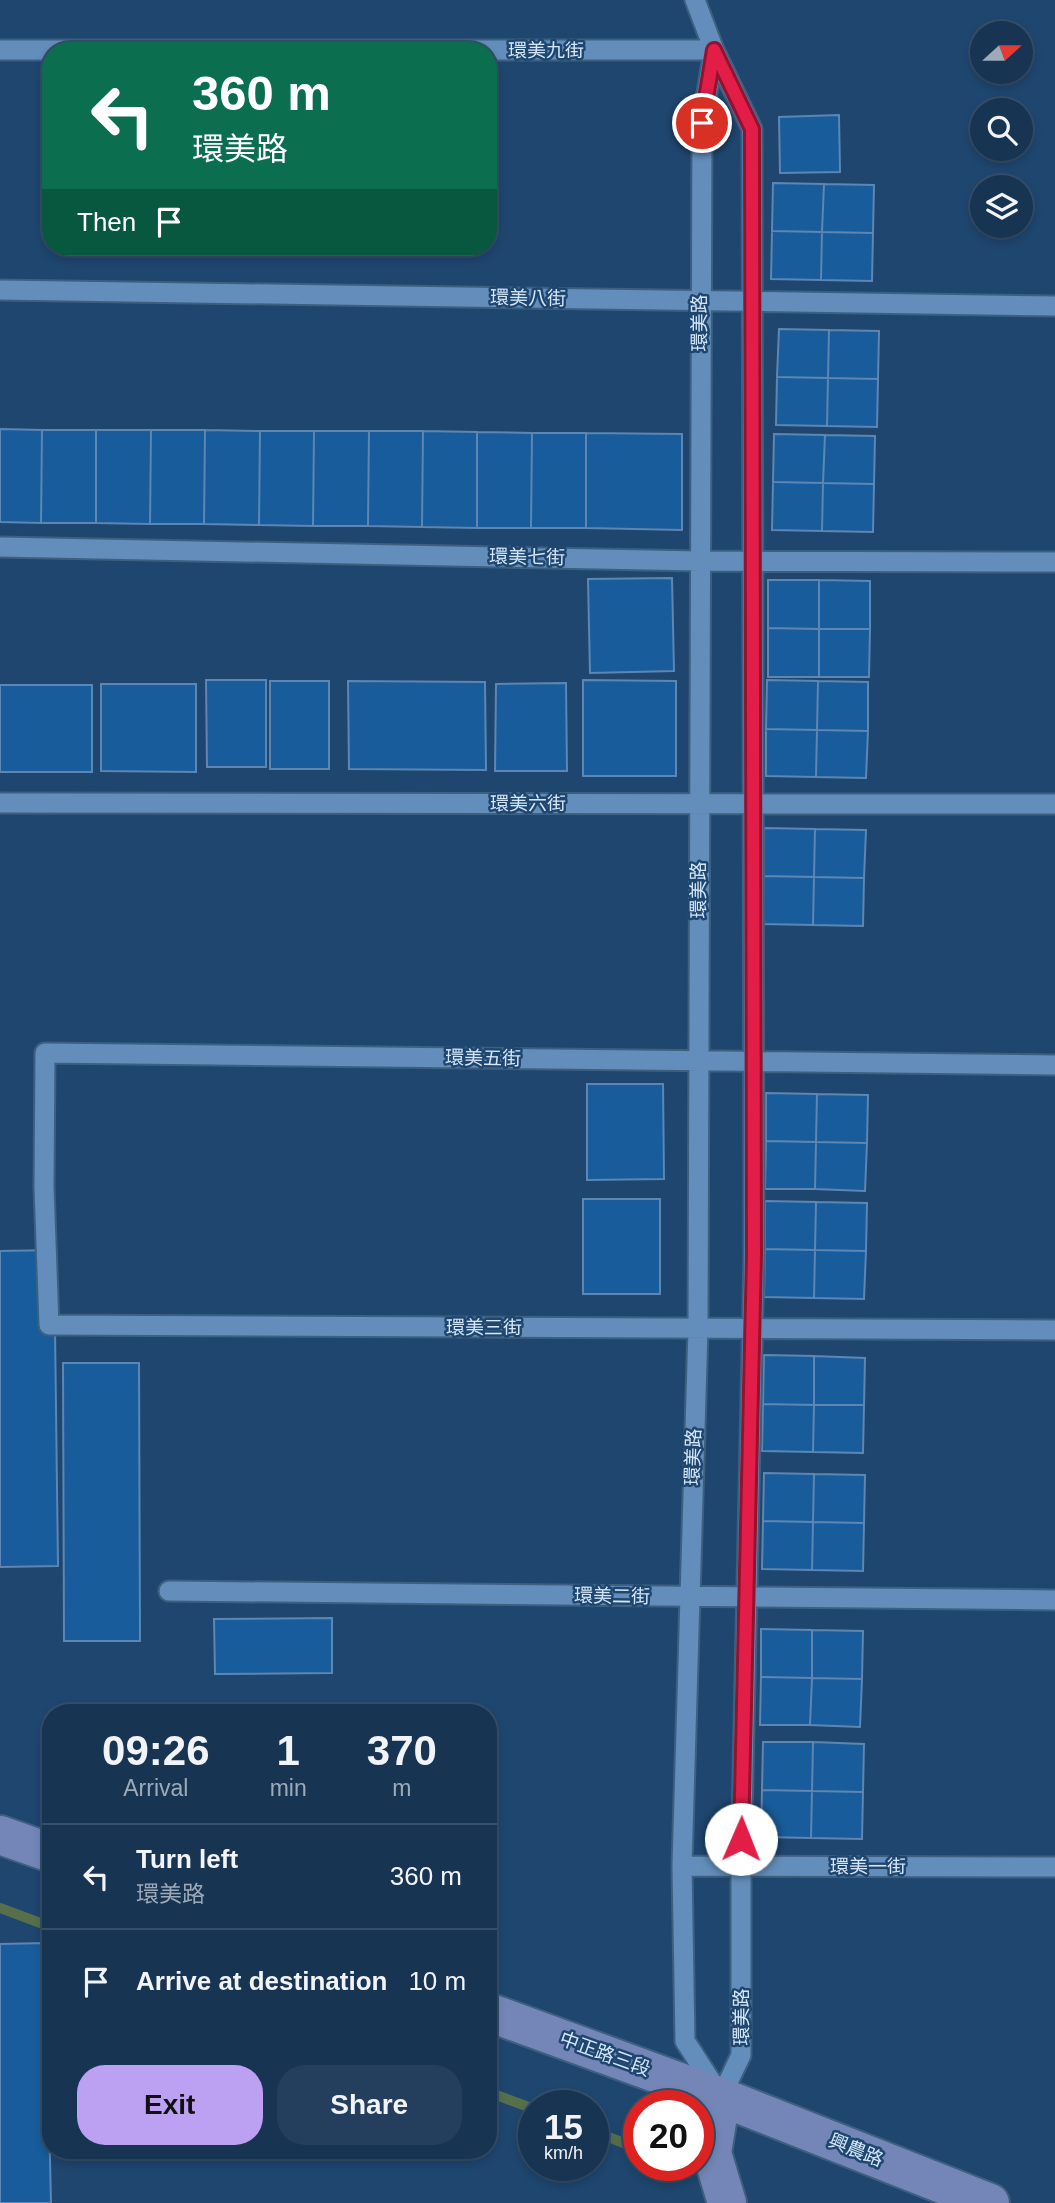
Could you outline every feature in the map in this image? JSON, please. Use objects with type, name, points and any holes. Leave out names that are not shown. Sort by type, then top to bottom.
[{"type":"main road","points":[[0,1835],[42,1850]]},
{"type":"main road","name":"中正路三段","points":[[497,2015],[721,2097]]},
{"type":"main road","points":[[721,2097],[712,2153],[727,2203]]},
{"type":"main road","name":"興農路","points":[[721,2097],[990,2203]]},
{"type":"lane","name":"環美路","points":[[695,0],[714,50],[752,129],[752,1328],[741,1866],[741,2054],[721,2097]]},
{"type":"lane","name":"環美九街","points":[[0,50],[42,50]]},
{"type":"lane","name":"環美九街","points":[[497,50],[714,50]]},
{"type":"lane","name":"環美路","points":[[714,50],[702,123],[697,804],[698,1328],[682,1866],[685,2041],[721,2097]]},
{"type":"lane","name":"環美八街","points":[[0,290],[1055,306]]},
{"type":"lane","name":"環美七街","points":[[0,547],[699,561],[1055,562]]},
{"type":"lane","name":"環美六街","points":[[0,803],[1055,804]]},
{"type":"lane","name":"環美五街","points":[[44,1188],[45,1053],[1055,1065]]},
{"type":"lane","name":"環美三街","points":[[44,1188],[49,1325],[1055,1330]]},
{"type":"lane","name":"環美二街","points":[[169,1591],[1055,1601]]},
{"type":"lane","name":"環美一街","points":[[682,1866],[1055,1867]]},
{"type":"building","points":[[839,115],[840,172],[780,173],[779,117]]},
{"type":"building","points":[[773,183],[824,184],[822,232],[772,231]]},
{"type":"building","points":[[824,184],[874,185],[873,233],[822,232]]},
{"type":"building","points":[[772,231],[822,232],[821,280],[771,279]]},
{"type":"building","points":[[822,232],[873,233],[872,281],[821,280]]},
{"type":"building","points":[[779,329],[829,330],[828,378],[777,377]]},
{"type":"building","points":[[829,330],[879,331],[878,379],[828,378]]},
{"type":"building","points":[[777,377],[828,378],[827,426],[776,425]]},
{"type":"building","points":[[828,378],[878,379],[877,427],[827,426]]},
{"type":"building","points":[[0,429],[42,430],[41,523],[0,522]]},
{"type":"building","points":[[42,430],[96,430],[96,523],[41,523]]},
{"type":"building","points":[[96,430],[151,430],[150,524],[96,523]]},
{"type":"building","points":[[151,430],[205,430],[204,524],[150,524]]},
{"type":"building","points":[[205,430],[260,431],[259,525],[204,524]]},
{"type":"building","points":[[260,431],[314,431],[313,526],[259,525]]},
{"type":"building","points":[[314,431],[369,431],[368,526],[313,526]]},
{"type":"building","points":[[369,431],[423,431],[422,527],[368,526]]},
{"type":"building","points":[[423,431],[477,432],[477,528],[422,527]]},
{"type":"building","points":[[477,432],[532,433],[531,528],[477,528]]},
{"type":"building","points":[[532,433],[586,433],[586,528],[531,528]]},
{"type":"building","points":[[586,433],[682,434],[682,530],[586,528]]},
{"type":"building","points":[[774,434],[825,435],[823,483],[773,482]]},
{"type":"building","points":[[825,435],[875,436],[874,484],[823,483]]},
{"type":"building","points":[[773,482],[823,483],[822,531],[772,530]]},
{"type":"building","points":[[823,483],[874,484],[873,532],[822,531]]},
{"type":"building","points":[[672,578],[674,671],[590,673],[588,579]]},
{"type":"building","points":[[768,580],[819,580],[819,629],[768,628]]},
{"type":"building","points":[[819,580],[870,581],[870,629],[819,629]]},
{"type":"building","points":[[768,628],[819,629],[819,677],[768,677]]},
{"type":"building","points":[[819,629],[870,629],[869,677],[819,677]]},
{"type":"building","points":[[206,680],[266,680],[266,767],[207,767]]},
{"type":"building","points":[[583,680],[676,681],[676,776],[583,776]]},
{"type":"building","points":[[767,680],[818,681],[817,730],[766,729]]},
{"type":"building","points":[[270,681],[329,681],[329,769],[270,769]]},
{"type":"building","points":[[348,681],[485,682],[486,770],[349,769]]},
{"type":"building","points":[[818,681],[868,682],[868,731],[817,730]]},
{"type":"building","points":[[566,683],[567,771],[495,771],[496,684]]},
{"type":"building","points":[[101,684],[196,684],[196,772],[101,771]]},
{"type":"building","points":[[0,685],[92,685],[92,772],[0,772]]},
{"type":"building","points":[[766,729],[817,730],[816,777],[766,776]]},
{"type":"building","points":[[817,730],[868,731],[866,778],[816,777]]},
{"type":"building","points":[[764,828],[815,829],[814,877],[764,876]]},
{"type":"building","points":[[815,829],[866,830],[864,878],[814,877]]},
{"type":"building","points":[[764,876],[814,877],[813,925],[762,924]]},
{"type":"building","points":[[814,877],[864,878],[863,926],[813,925]]},
{"type":"building","points":[[587,1084],[663,1084],[664,1179],[587,1180]]},
{"type":"building","points":[[766,1093],[817,1094],[816,1142],[766,1141]]},
{"type":"building","points":[[817,1094],[868,1095],[867,1143],[816,1142]]},
{"type":"building","points":[[766,1141],[816,1142],[815,1189],[765,1189]]},
{"type":"building","points":[[816,1142],[867,1143],[865,1191],[815,1189]]},
{"type":"building","points":[[583,1199],[660,1199],[660,1294],[583,1294]]},
{"type":"building","points":[[765,1201],[816,1202],[815,1250],[765,1249]]},
{"type":"building","points":[[816,1202],[867,1203],[866,1251],[815,1250]]},
{"type":"building","points":[[765,1249],[815,1250],[814,1298],[764,1297]]},
{"type":"building","points":[[54,1250],[58,1566],[0,1567],[0,1251]]},
{"type":"building","points":[[815,1250],[866,1251],[864,1299],[814,1298]]},
{"type":"building","points":[[764,1355],[814,1356],[814,1405],[763,1404]]},
{"type":"building","points":[[814,1356],[865,1358],[864,1405],[814,1405]]},
{"type":"building","points":[[63,1363],[139,1363],[140,1641],[64,1641]]},
{"type":"building","points":[[763,1404],[814,1405],[813,1452],[762,1451]]},
{"type":"building","points":[[814,1405],[864,1405],[863,1453],[813,1452]]},
{"type":"building","points":[[764,1473],[814,1474],[813,1522],[763,1521]]},
{"type":"building","points":[[814,1474],[865,1475],[864,1523],[813,1522]]},
{"type":"building","points":[[763,1521],[813,1522],[812,1570],[762,1569]]},
{"type":"building","points":[[813,1522],[864,1523],[863,1571],[812,1570]]},
{"type":"building","points":[[332,1618],[332,1673],[215,1674],[214,1619]]},
{"type":"building","points":[[761,1629],[812,1630],[812,1678],[761,1677]]},
{"type":"building","points":[[812,1630],[863,1631],[862,1679],[812,1678]]},
{"type":"building","points":[[761,1677],[812,1678],[810,1725],[760,1725]]},
{"type":"building","points":[[812,1678],[862,1679],[860,1727],[810,1725]]},
{"type":"building","points":[[763,1742],[813,1742],[812,1791],[762,1790]]},
{"type":"building","points":[[813,1742],[864,1744],[863,1792],[812,1791]]},
{"type":"building","points":[[762,1790],[812,1791],[811,1838],[761,1837]]},
{"type":"building","points":[[812,1791],[863,1792],[862,1839],[811,1838]]},
{"type":"building","points":[[42,1943],[42,2159],[50,2159],[51,2203],[0,2203],[0,1944]]},
{"type":"waterway","points":[[0,1908],[42,1924]]},
{"type":"waterway","points":[[497,2095],[518,2103]]},
{"type":"waterway","points":[[609,2137],[623,2143]]},
{"type":"route","points":[[702,123],[714,50],[752,129],[754,1255],[741,1839]]}]
